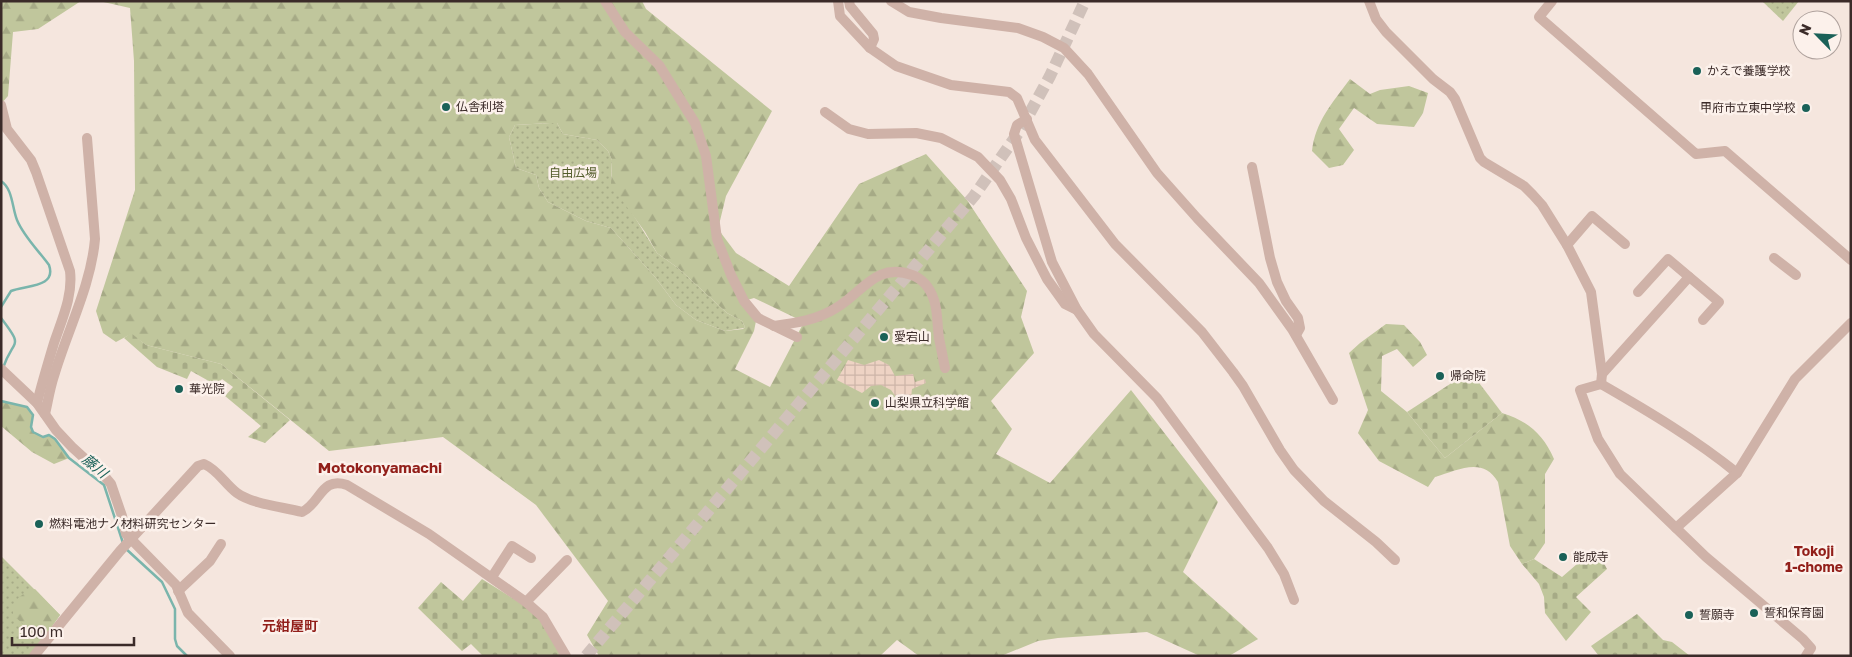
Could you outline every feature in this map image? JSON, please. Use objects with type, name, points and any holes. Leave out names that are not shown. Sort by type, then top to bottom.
[{"type":"street","points":[[605,1],[625,32],[659,65],[692,118],[706,156],[717,239],[744,301],[758,318],[797,337]]},
{"type":"street","points":[[838,1],[840,16],[870,48],[896,66],[951,85],[1009,92],[1017,98],[1035,140],[1115,244],[1202,332],[1243,386],[1280,450],[1294,470],[1324,501],[1376,542],[1395,560]]},
{"type":"street","points":[[849,1],[850,6],[873,34],[874,39],[870,48]]},
{"type":"street","points":[[891,1],[910,12],[1018,28],[1043,37],[1064,48],[1088,74],[1157,173],[1259,283],[1296,335],[1333,400]]},
{"type":"street","points":[[1369,1],[1376,19],[1386,32],[1433,79],[1450,92],[1455,99],[1480,158],[1524,186],[1542,205],[1567,245],[1591,292],[1602,379],[1637,405],[1720,459],[1737,473]]},
{"type":"street","points":[[1552,1],[1539,17],[1696,154],[1725,152],[1851,260]]},
{"type":"street","points":[[1,105],[7,129],[31,160],[36,172],[70,271],[72,284],[68,302],[43,376],[37,403]]},
{"type":"street","points":[[824,112],[849,129],[868,134],[916,133],[941,138],[978,157],[1000,180],[1011,199],[1026,238],[1047,279],[1065,304],[1077,310]]},
{"type":"street","points":[[1027,119],[1017,125],[1014,134],[1052,262],[1077,310],[1094,334],[1157,398],[1268,548],[1284,574],[1294,600]]},
{"type":"street","points":[[45,414],[53,377],[94,253],[87,138]]},
{"type":"street","points":[[1252,167],[1270,258],[1277,282],[1286,301],[1298,318],[1300,328],[1296,335]]},
{"type":"street","points":[[1567,245],[1592,216],[1626,244]]},
{"type":"street","points":[[1774,258],[1796,275]]},
{"type":"street","points":[[1638,292],[1668,259],[1719,302],[1703,320]]},
{"type":"street","points":[[774,326],[804,322],[827,313],[837,308],[879,274],[892,271],[905,273],[918,277],[926,284],[933,298],[938,318],[939,336],[945,368]]},
{"type":"street","points":[[1689,277],[1602,379],[1580,390],[1598,439],[1620,474],[1632,488],[1706,557],[1803,639],[1810,648],[1806,656]]},
{"type":"street","points":[[1676,528],[1737,473],[1795,379],[1851,323]]},
{"type":"street","points":[[3,371],[37,403],[56,430],[111,484],[126,534],[130,541],[176,585],[188,613],[230,656]]},
{"type":"street","points":[[34,656],[120,551],[198,466],[204,464],[211,467],[237,493],[243,496],[302,512],[307,509],[327,486],[341,483],[348,485],[385,509],[430,534],[526,602],[543,617],[566,656]]},
{"type":"street","points":[[178,591],[210,561],[221,544]]},
{"type":"street","points":[[492,577],[512,546],[531,558]]},
{"type":"street","points":[[526,602],[567,560]]},
{"type":"green space","points":[[1,1],[81,1],[38,29],[13,32],[8,96],[1,104]]},
{"type":"green space","points":[[99,1],[642,1],[646,9],[772,111],[726,196],[718,229],[736,253],[789,286],[859,184],[926,154],[967,200],[1027,291],[1021,317],[1034,353],[991,401],[1012,429],[996,454],[1050,483],[1131,390],[1218,502],[1183,572],[1258,639],[1229,656],[1200,656],[1147,632],[1038,641],[1001,656],[919,656],[897,640],[880,656],[599,656],[587,635],[608,601],[536,505],[443,437],[329,451],[221,364],[146,345],[131,334],[116,342],[103,333],[96,311],[135,190],[134,61],[130,8]],"holes":[[[557,123],[563,134],[597,140],[608,151],[612,160],[611,185],[645,232],[657,253],[678,268],[727,313],[742,321],[745,327],[743,329],[725,331],[696,320],[676,305],[655,277],[611,228],[586,221],[548,202],[539,188],[536,175],[516,168],[509,137],[515,125]],[[754,298],[804,322],[770,387],[735,369],[754,331],[756,321],[744,301]]]},
{"type":"green space","points":[[1762,1],[1799,1],[1783,21]]},
{"type":"green space","points":[[1350,79],[1370,94],[1380,90],[1409,86],[1428,93],[1423,113],[1414,127],[1377,124],[1354,108],[1339,129],[1354,150],[1343,165],[1329,168],[1312,151],[1314,141],[1321,122],[1331,104]]},
{"type":"green space","name":"自由広場","points":[[557,123],[563,134],[597,140],[608,151],[612,160],[611,179],[657,253],[678,268],[727,313],[742,321],[744,328],[725,331],[696,320],[676,305],[655,277],[611,228],[586,221],[548,202],[539,188],[536,175],[516,168],[509,137],[515,125]]},
{"type":"green space","points":[[1386,324],[1404,325],[1420,342],[1427,355],[1413,367],[1397,349],[1382,356],[1381,391],[1407,412],[1445,458],[1502,413],[1527,424],[1545,442],[1554,459],[1545,474],[1545,543],[1534,559],[1522,564],[1510,546],[1498,482],[1492,474],[1485,469],[1470,467],[1435,477],[1428,487],[1379,461],[1358,433],[1368,410],[1349,353]]},
{"type":"green space","points":[[131,333],[146,345],[221,364],[290,420],[265,443],[248,437],[261,426],[225,396],[233,387],[222,379],[215,389],[204,386],[207,380],[191,371],[187,379],[157,367],[124,338]]},
{"type":"green space","points":[[1470,371],[1502,413],[1445,458],[1407,412]]},
{"type":"green space","points":[[1,401],[27,407],[33,415],[31,427],[33,432],[43,437],[49,435],[55,439],[69,458],[54,464],[32,452],[1,426]]},
{"type":"green space","points":[[1,556],[60,615],[29,656],[1,656]]},
{"type":"green space","points":[[1600,556],[1607,569],[1576,597],[1591,612],[1566,641],[1545,613],[1544,597],[1539,584],[1522,564],[1534,559],[1562,577],[1577,564],[1587,564]]},
{"type":"green space","points":[[482,579],[543,617],[566,656],[483,656],[471,644],[462,651],[418,608],[441,582],[463,601]]},
{"type":"green space","points":[[35,589],[60,615],[42,641],[13,615],[14,605],[18,598]]},
{"type":"green space","points":[[1637,614],[1663,640],[1672,642],[1690,656],[1599,656],[1591,646]]},
{"type":"shaded area","points":[[848,360],[864,365],[879,360],[889,365],[895,376],[913,374],[915,382],[925,379],[926,383],[912,389],[911,398],[896,397],[891,390],[881,385],[871,386],[862,393],[837,380]]},
{"type":"waterway","name":"藤川","points":[[1,181],[8,189],[20,226],[49,265],[50,272],[44,282],[11,291],[1,307]]},
{"type":"waterway","name":"藤川","points":[[1,318],[15,340],[3,368]]},
{"type":"waterway","name":"藤川","points":[[1,401],[27,407],[33,415],[31,427],[33,432],[43,437],[49,435],[55,439],[69,458],[104,485],[123,543]]},
{"type":"waterway","name":"藤川","points":[[125,548],[162,582],[175,609],[175,639],[177,646],[187,656]]},
{"type":"tunnel","points":[[586,656],[974,196],[1021,129],[1050,76],[1085,1]]},
{"type":"place","name":"かえで養護学校","points":[[1697,71]]},
{"type":"place","name":"仏舎利塔","points":[[446,107]]},
{"type":"place","name":"甲府市立東中学校","points":[[1806,108]]},
{"type":"place","name":"愛宕山","points":[[884,337]]},
{"type":"place","name":"帰命院","points":[[1440,376]]},
{"type":"place","name":"華光院","points":[[179,389]]},
{"type":"place","name":"山梨県立科学館","points":[[875,403]]},
{"type":"place","name":"燃料電池ナノ材料研究センター","points":[[39,524]]},
{"type":"place","name":"能成寺","points":[[1563,557]]},
{"type":"place","name":"誓和保育園","points":[[1754,613]]},
{"type":"place","name":"誓願寺","points":[[1689,615]]},
{"type":"district","name":"Motokonyamachi","points":[[380,468]]},
{"type":"district","name":"Tokoji 1-chome","points":[[1814,560]]},
{"type":"district","name":"元紺屋町","points":[[290,626]]}]
